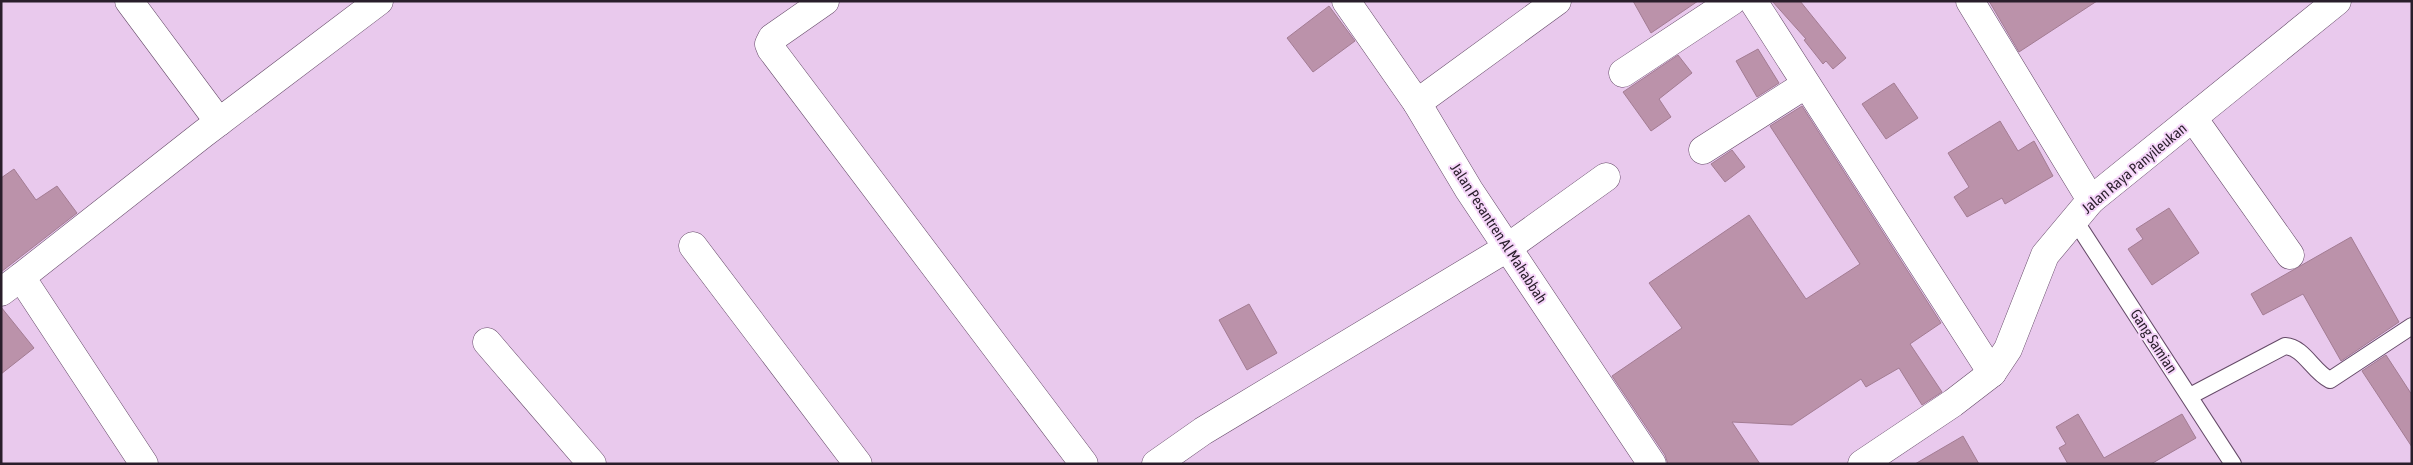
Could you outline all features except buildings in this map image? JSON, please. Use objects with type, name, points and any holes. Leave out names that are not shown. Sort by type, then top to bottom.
[{"type":"street","points":[[129,1],[219,122]]},
{"type":"street","points":[[144,464],[11,285],[219,122],[379,1]]},
{"type":"street","points":[[825,1],[772,38],[769,44],[771,49],[1084,464]]},
{"type":"street","name":"Jalan Pesantren Al Mahabbah","points":[[1346,1],[1417,104],[1469,190],[1652,464]]},
{"type":"street","points":[[1417,104],[1557,1]]},
{"type":"street","points":[[1623,73],[1732,1]]},
{"type":"street","points":[[1753,1],[1805,85],[1992,373]]},
{"type":"street","points":[[1970,1],[2082,209]]},
{"type":"street","name":"Jalan Raya Panyileukan","points":[[1862,464],[1953,404],[1992,373],[2008,349],[2045,255],[2082,209],[2337,1]]},
{"type":"street","points":[[1703,150],[1805,85]]},
{"type":"street","points":[[2193,118],[2290,255]]},
{"type":"street","points":[[1156,464],[1203,431],[1507,248],[1606,177]]},
{"type":"street","points":[[693,246],[858,464]]},
{"type":"street","points":[[487,342],[592,464]]},
{"type":"lane","name":"Gang Samian","points":[[2082,209],[2190,396],[2233,464]]},
{"type":"lane","points":[[2190,396],[2285,346],[2289,346],[2302,354],[2324,377],[2330,380],[2412,326]]}]
